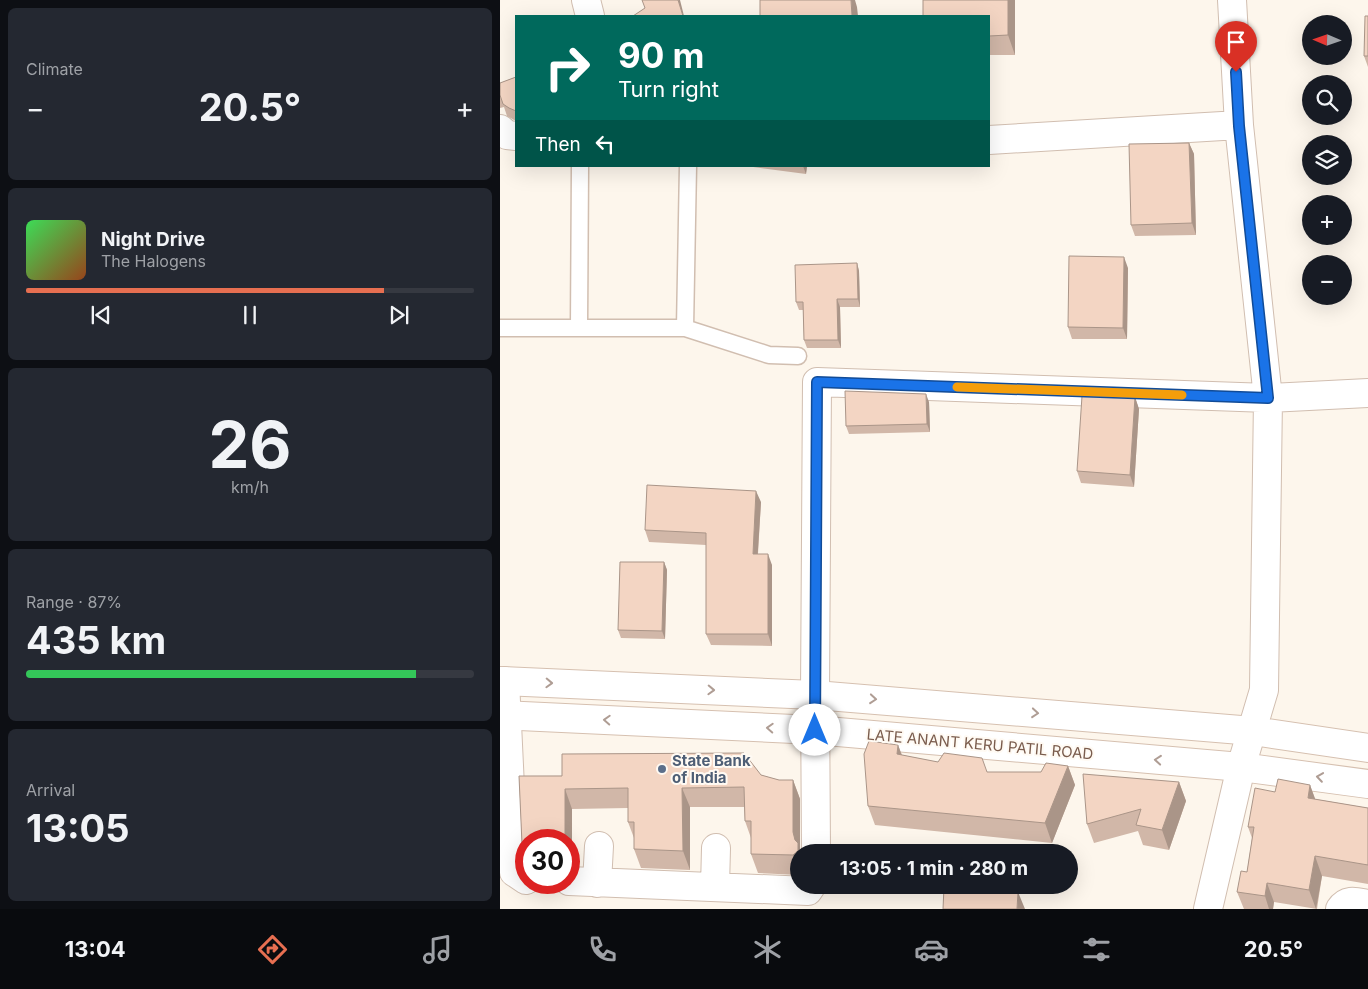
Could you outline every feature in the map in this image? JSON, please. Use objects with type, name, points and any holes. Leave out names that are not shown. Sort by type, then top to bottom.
[{"type":"street","points":[[586,0],[590,15]]},
{"type":"street","points":[[1208,909],[1241,767],[1254,731],[1264,690],[1268,398],[1239,126],[1232,0]]},
{"type":"street","points":[[990,140],[1239,126]]},
{"type":"street","points":[[500,129],[507,135],[515,136]]},
{"type":"street","points":[[816,844],[814,695],[817,382],[1268,398],[1368,393]]},
{"type":"street","points":[[515,873],[503,715],[503,681],[814,695],[1254,731],[1368,748]]},
{"type":"street","name":"LATE ANANT KERU PATIL ROAD","points":[[503,715],[815,730],[1241,767],[1368,784]]},
{"type":"street","points":[[597,883],[599,846]]},
{"type":"street","points":[[715,887],[716,848]]},
{"type":"street","points":[[580,882],[790,890]]},
{"type":"street","points":[[1340,909],[1343,904],[1350,901],[1368,904]]},
{"type":"lane","points":[[579,327],[580,167]]},
{"type":"lane","points":[[685,328],[688,167]]},
{"type":"lane","points":[[500,328],[685,328],[769,355],[798,356]]},
{"type":"building","points":[[642,0],[678,0],[683,15],[634,15],[645,8]]},
{"type":"building","points":[[760,0],[851,0],[852,15],[760,15]]},
{"type":"building","points":[[923,0],[1008,0],[1008,35],[990,36],[990,15],[923,15]]},
{"type":"building","points":[[1365,16],[1368,16],[1368,56],[1364,56]]},
{"type":"building","points":[[515,77],[515,111],[503,104],[500,95],[500,83]]},
{"type":"building","points":[[1189,143],[1192,223],[1131,225],[1129,144]]},
{"type":"building","points":[[1069,256],[1124,257],[1123,328],[1068,327]]},
{"type":"building","points":[[857,263],[858,299],[837,299],[838,340],[804,340],[803,302],[796,302],[795,265]]},
{"type":"building","points":[[845,391],[926,394],[927,424],[846,426]]},
{"type":"building","points":[[1082,396],[1135,397],[1130,475],[1077,471]]},
{"type":"building","points":[[647,485],[756,491],[753,554],[768,554],[768,634],[706,634],[706,533],[645,530]]},
{"type":"building","points":[[620,562],[664,562],[662,631],[618,630]]},
{"type":"building","points":[[869,741],[898,745],[897,754],[938,762],[944,753],[982,758],[987,772],[1041,772],[1046,763],[1068,766],[1045,823],[868,806],[864,754]]},
{"type":"building","points":[[744,753],[761,775],[779,780],[793,780],[793,832],[798,844],[790,844],[790,855],[751,854],[751,821],[745,821],[744,787],[682,788],[683,851],[634,849],[634,822],[628,822],[628,788],[565,789],[565,829],[521,829],[519,776],[562,776],[562,754]]},
{"type":"building","points":[[1083,774],[1179,782],[1162,830],[1136,825],[1141,809],[1087,824]]},
{"type":"building","points":[[1278,779],[1310,785],[1308,798],[1368,808],[1368,865],[1315,856],[1309,890],[1267,883],[1265,896],[1237,892],[1241,871],[1247,872],[1254,827],[1248,827],[1255,788],[1275,792]]},
{"type":"building","points":[[944,894],[1018,894],[1017,909],[943,909]]},
{"type":"slow traffic","points":[[957,387],[1182,395]]},
{"type":"place","name":"State Bank of India","points":[[662,769]]},
{"type":"route","points":[[815,730],[817,382],[1268,398],[1239,126],[1236,72]]}]
